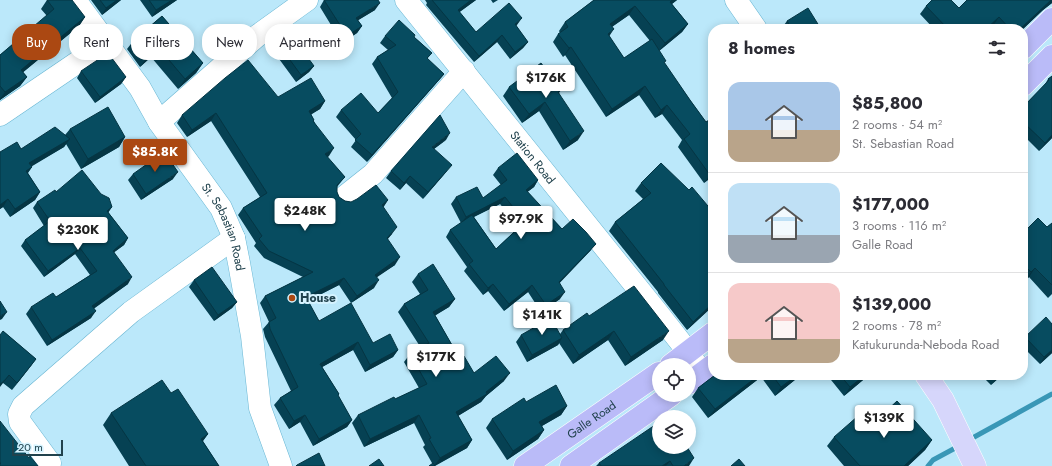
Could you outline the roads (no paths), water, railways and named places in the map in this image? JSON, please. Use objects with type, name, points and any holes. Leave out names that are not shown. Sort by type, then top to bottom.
[{"type":"highway","points":[[1028,43],[1052,19]]},
{"type":"highway","points":[[1028,80],[1052,56]]},
{"type":"highway","points":[[681,358],[708,337]]},
{"type":"highway","name":"Galle Road","points":[[525,466],[652,378]]},
{"type":"highway","points":[[571,466],[661,402]]},
{"type":"main road","points":[[929,380],[943,400],[975,466]]},
{"type":"street","name":"St. Sebastian Road","points":[[75,0],[92,24]]},
{"type":"street","points":[[159,122],[257,36],[307,0]]},
{"type":"street","name":"Station Road","points":[[406,0],[464,71],[679,358]]},
{"type":"street","points":[[736,0],[753,24]]},
{"type":"street","points":[[0,115],[81,60]]},
{"type":"street","name":"St. Sebastian Road","points":[[119,60],[140,88],[159,122],[221,208],[234,238],[252,336],[260,408],[281,466]]},
{"type":"street","points":[[344,196],[373,174],[464,71]]},
{"type":"street","points":[[50,463],[20,422],[19,414],[23,406],[131,312],[234,238]]},
{"type":"waterway","points":[[967,441],[1052,394]]},
{"type":"waterway","points":[[928,466],[933,460],[959,446]]},
{"type":"place","name":"House","points":[[292,298]]}]
